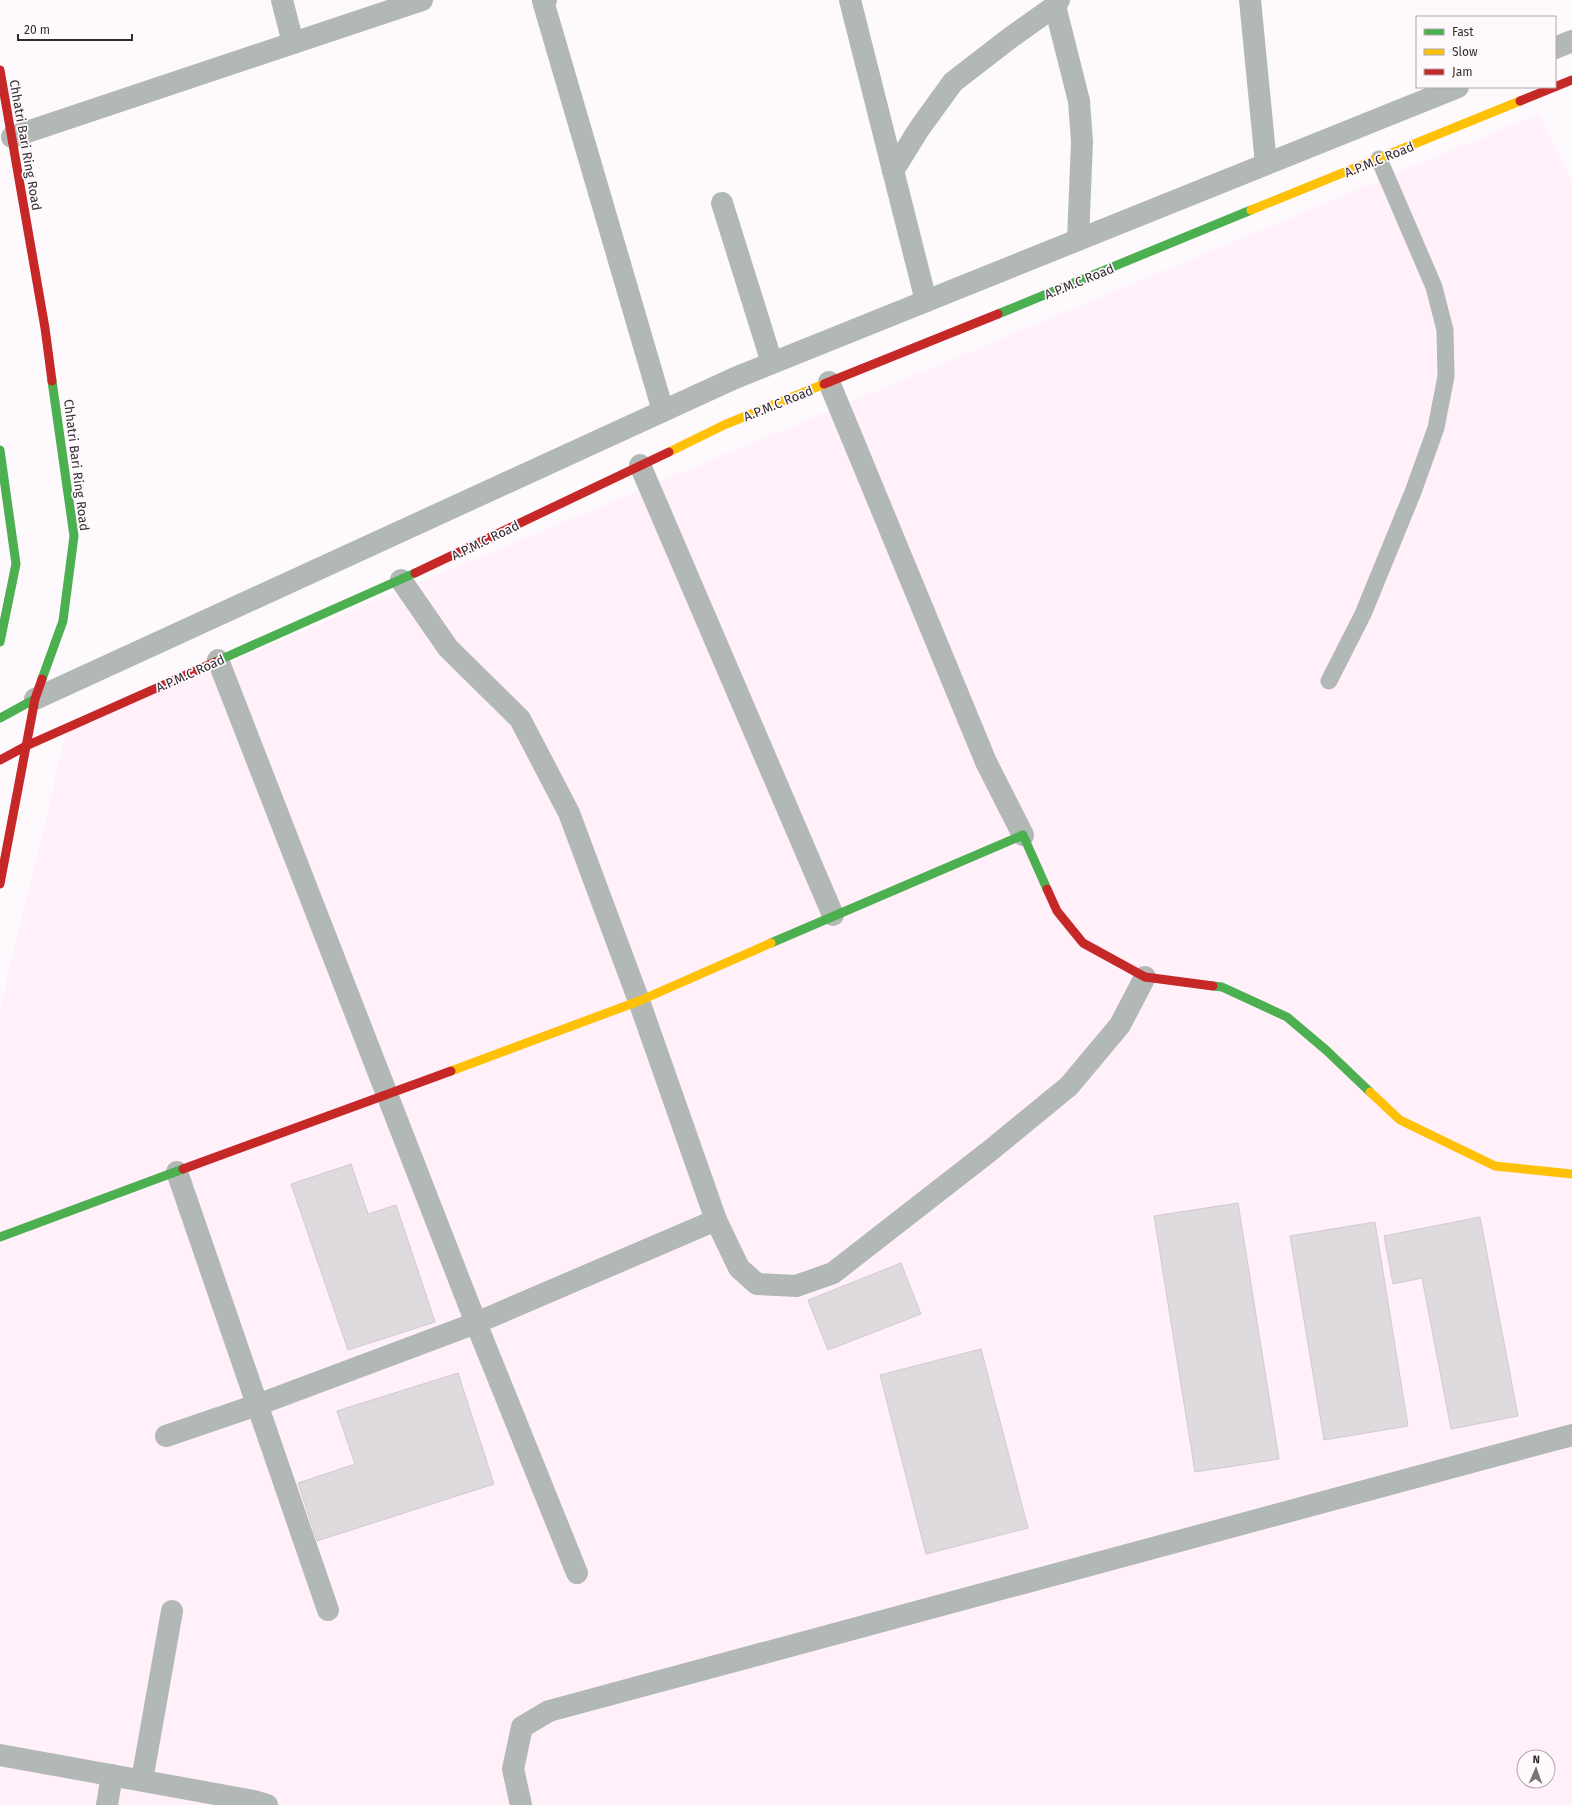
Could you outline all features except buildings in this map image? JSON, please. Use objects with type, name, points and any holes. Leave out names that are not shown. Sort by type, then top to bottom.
[{"type":"street","points":[[282,0],[293,43]]},
{"type":"street","points":[[12,138],[422,0]]},
{"type":"street","points":[[546,0],[543,1],[663,411]]},
{"type":"street","points":[[850,0],[926,301]]},
{"type":"street","points":[[1250,0],[1266,164]]},
{"type":"street","points":[[893,171],[918,130],[953,82],[1057,3],[1079,101],[1082,142],[1078,240]]},
{"type":"street","points":[[1556,48],[1572,41]]},
{"type":"street","name":"Chhatri Bari Ring Road","points":[[0,70],[45,328],[74,536],[62,621],[35,699],[0,884]]},
{"type":"street","name":"A.P.M.C Road","points":[[1556,87],[1572,80]]},
{"type":"street","points":[[0,718],[35,699],[735,378],[1456,88]]},
{"type":"street","name":"A.P.M.C Road","points":[[0,760],[26,746],[401,580],[724,425],[1552,88]]},
{"type":"street","points":[[722,203],[772,363]]},
{"type":"street","points":[[829,382],[986,762],[1023,835],[1057,911],[1083,943],[1146,977],[1222,988],[1287,1017],[1326,1050],[1400,1120],[1495,1166],[1572,1174]]},
{"type":"street","points":[[0,450],[2,488],[16,564],[0,642]]},
{"type":"street","points":[[640,465],[834,915]]},
{"type":"street","points":[[401,580],[448,648],[520,719],[569,813],[639,1001],[716,1220],[739,1268],[757,1284],[796,1286],[833,1273],[991,1150],[1069,1086],[1120,1025],[1146,977]]},
{"type":"street","points":[[218,660],[476,1324],[577,1572]]},
{"type":"street","points":[[0,1237],[387,1096],[639,1001],[834,915],[1023,835]]},
{"type":"street","points":[[177,1172],[328,1610]]},
{"type":"street","points":[[166,1436],[257,1405],[476,1324],[716,1220]]},
{"type":"street","points":[[521,1805],[513,1769],[522,1727],[549,1711],[1572,1435]]},
{"type":"street","points":[[142,1780],[172,1611]]},
{"type":"street","points":[[0,1755],[142,1780],[258,1804]]},
{"type":"street","points":[[107,1805],[112,1775]]},
{"type":"lane","points":[[1329,682],[1364,614],[1413,492],[1436,428],[1446,376],[1445,330],[1434,287],[1379,159]]},
{"type":"shaded area","points":[[1539,114],[1572,181],[1572,1805],[0,1805],[0,1009],[67,730]]},
{"type":"traffic: fast","points":[[998,314],[1251,210]]},
{"type":"traffic: fast","points":[[42,679],[63,621],[74,536],[52,381]]},
{"type":"traffic: fast","points":[[0,450],[16,564],[0,642]]},
{"type":"traffic: fast","points":[[215,662],[415,573]]},
{"type":"traffic: fast","points":[[0,718],[35,699]]},
{"type":"traffic: fast","points":[[771,943],[1023,835],[1047,889]]},
{"type":"traffic: fast","points":[[1213,986],[1222,987],[1287,1017],[1326,1050],[1370,1092]]},
{"type":"traffic: fast","points":[[0,1237],[183,1169]]},
{"type":"traffic: slow","points":[[1251,210],[1520,101]]},
{"type":"traffic: slow","points":[[669,452],[724,425],[824,384]]},
{"type":"traffic: slow","points":[[451,1071],[639,1001],[771,943]]},
{"type":"traffic: slow","points":[[1370,1092],[1400,1120],[1495,1166],[1572,1174]]},
{"type":"traffic: jam","points":[[0,70],[45,328],[52,381]]},
{"type":"traffic: jam","points":[[1556,86],[1572,80]]},
{"type":"traffic: jam","points":[[1520,101],[1552,88]]},
{"type":"traffic: jam","points":[[824,384],[998,314]]},
{"type":"traffic: jam","points":[[415,573],[669,452]]},
{"type":"traffic: jam","points":[[0,760],[26,746],[215,662]]},
{"type":"traffic: jam","points":[[0,884],[35,699],[42,679]]},
{"type":"traffic: jam","points":[[1047,889],[1057,911],[1083,943],[1145,977],[1213,986]]},
{"type":"traffic: jam","points":[[183,1169],[451,1071]]}]
